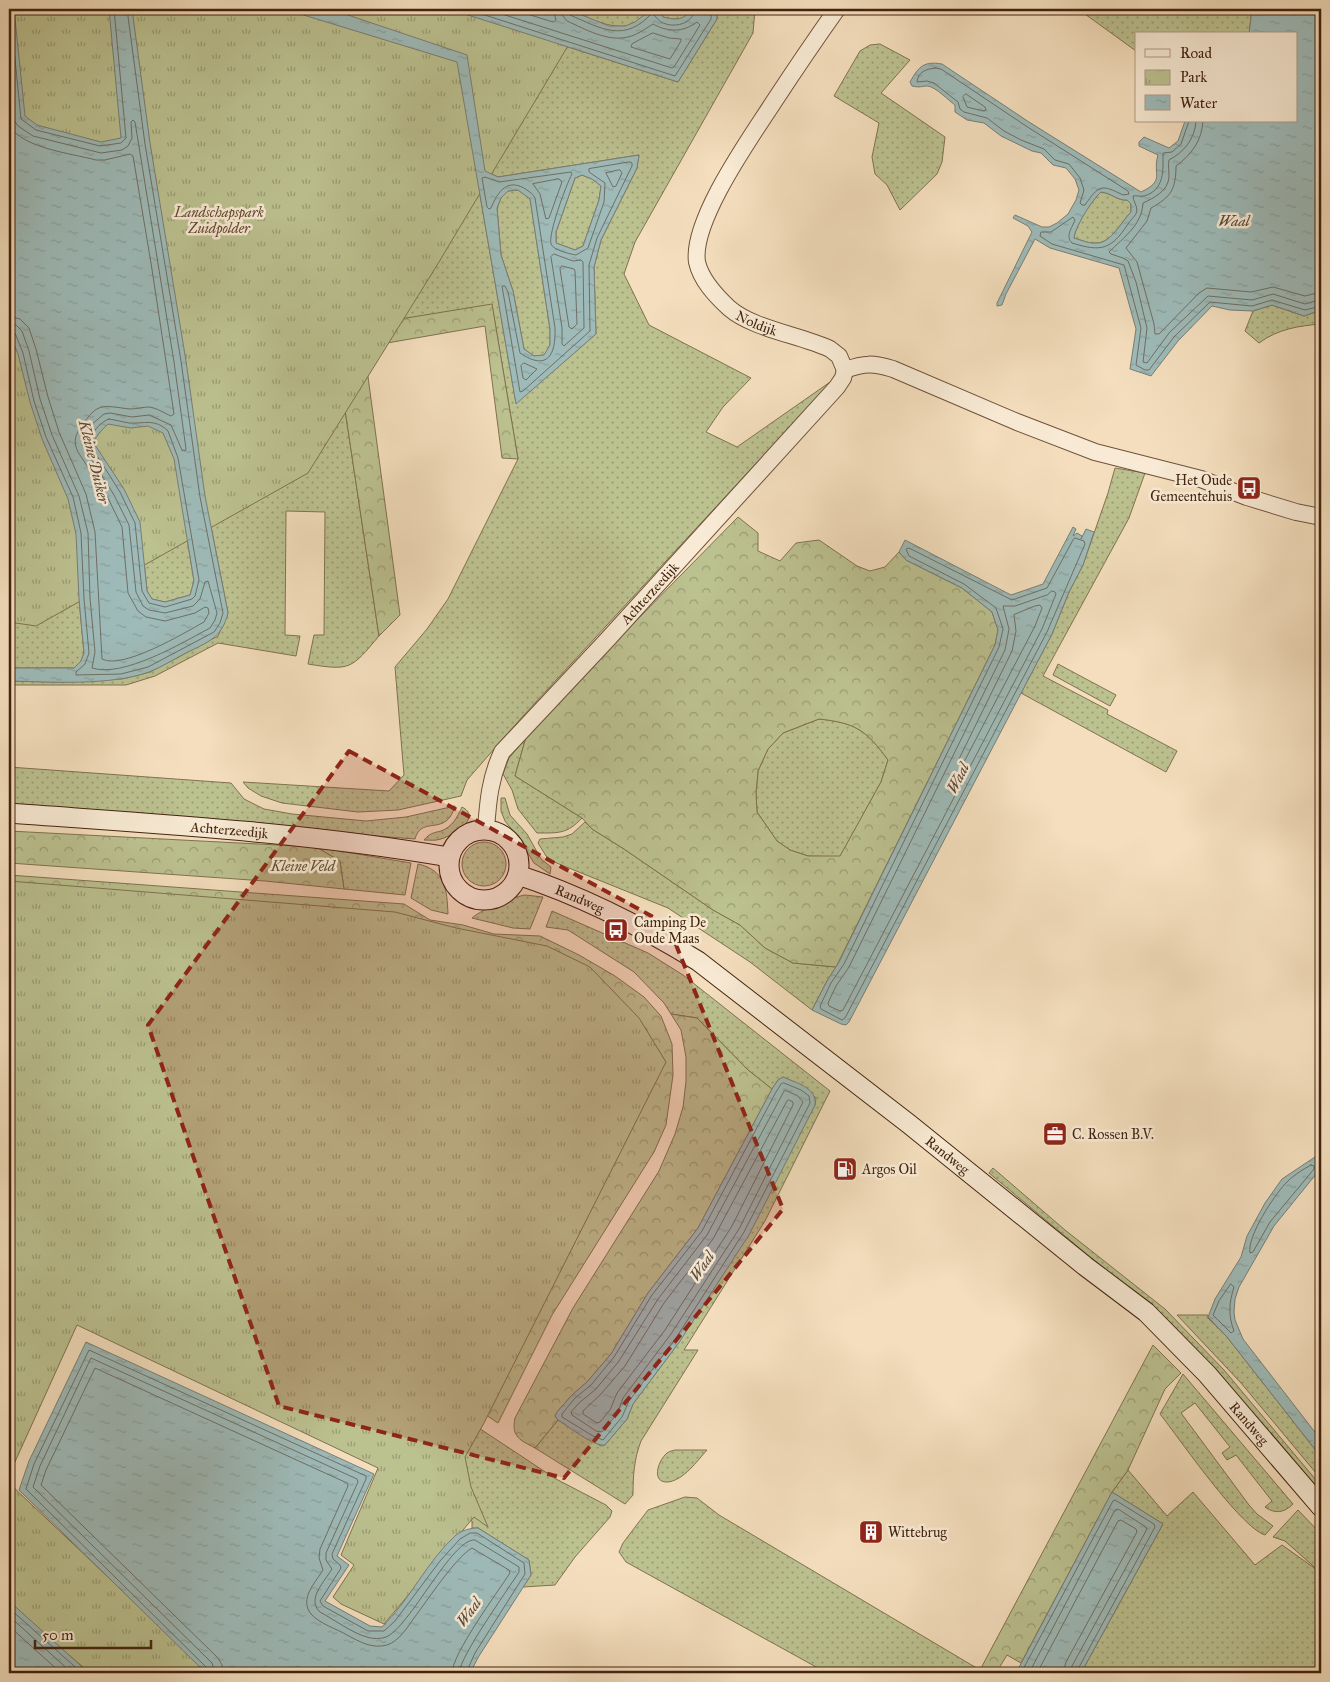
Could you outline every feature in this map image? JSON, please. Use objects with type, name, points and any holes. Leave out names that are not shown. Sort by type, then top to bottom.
[{"type":"main road","name":"Achterzeedijk","points":[[9,813],[177,825],[344,841],[449,857]]},
{"type":"main road","points":[[486,829],[502,834],[514,845],[520,865],[518,875],[512,886],[503,895],[492,899],[479,900],[468,896],[456,886],[450,873],[449,857],[459,840],[467,834],[486,829]]},
{"type":"main road","name":"Randweg","points":[[518,875],[551,886],[618,915],[658,936],[698,961],[981,1180],[1085,1266],[1146,1312],[1206,1374],[1321,1507]]},
{"type":"street","name":"Noldijk","points":[[837,9],[734,164],[702,226],[697,245],[697,261],[702,278],[730,309],[757,324],[830,349],[839,356],[845,370]]},
{"type":"street","points":[[845,370],[864,364],[874,364],[893,369],[1017,422],[1109,456],[1201,479],[1247,497],[1296,512],[1321,517]]},
{"type":"street","name":"Achterzeedijk","points":[[486,829],[489,794],[494,770],[502,752],[830,395],[843,378],[845,370]]},
{"type":"highlighted area","points":[[349,751],[668,925],[783,1209],[564,1478],[279,1406],[148,1025]]},
{"type":"green space","name":"Landschapspark Zuidpolder","points":[[9,9],[590,9],[439,262],[308,473],[36,626],[9,622]]},
{"type":"green space","points":[[449,9],[678,82],[717,19],[716,9],[755,9],[753,33],[635,242],[624,274],[649,325],[751,378],[723,407],[706,432],[737,447],[833,380],[523,716],[467,780],[461,796],[398,810],[358,812],[282,803],[261,796],[248,788],[243,782],[389,791],[404,775],[395,667],[427,629],[448,599],[518,459],[492,305],[333,330],[379,636],[356,661],[342,667],[308,664],[314,635],[324,635],[325,512],[286,511],[285,635],[300,636],[296,656],[218,643],[155,676],[126,685],[9,685],[9,681],[54,682],[122,679],[150,672],[218,636],[228,613],[205,496],[457,62],[516,403],[596,334],[594,267],[601,240],[637,168],[639,155],[498,177],[485,171]]},
{"type":"green space","points":[[567,9],[648,9],[641,19],[632,24],[622,26],[599,22]]},
{"type":"green space","points":[[658,9],[690,9],[682,18],[675,19],[663,17]]},
{"type":"green space","points":[[1078,9],[1252,9],[1249,32],[1135,32],[1135,50]]},
{"type":"green space","points":[[880,44],[910,60],[881,93],[945,137],[942,162],[937,174],[900,210],[887,185],[875,174],[872,157],[879,123],[834,96],[860,51],[870,45]]},
{"type":"green space","points":[[582,175],[592,179],[601,186],[599,200],[583,246],[575,250],[556,243],[556,232],[575,178]]},
{"type":"green space","points":[[518,190],[530,198],[550,329],[550,345],[545,355],[534,356],[524,349],[513,291],[501,255],[497,208],[501,198],[508,191]]},
{"type":"green space","points":[[1101,192],[1127,200],[1131,204],[1131,212],[1112,236],[1102,242],[1091,243],[1074,238],[1084,214]]},
{"type":"green space","points":[[492,304],[518,459],[502,458],[485,326],[364,347],[400,615],[379,636],[333,330]]},
{"type":"green space","points":[[1272,305],[1304,316],[1321,310],[1321,324],[1288,329],[1273,334],[1259,343],[1245,331],[1253,311]]},
{"type":"green space","points":[[9,332],[79,599],[84,653],[81,661],[74,668],[9,668]]},
{"type":"green space","points":[[174,459],[194,581],[190,595],[165,602],[152,599],[147,591],[140,522]]},
{"type":"green space","points":[[1115,468],[1145,473],[1129,518],[1043,676],[1108,710],[1107,714],[1177,751],[1166,772],[1021,693],[1052,634],[1069,592],[1083,565]]},
{"type":"green space","points":[[738,517],[758,533],[758,551],[780,561],[796,543],[819,540],[857,566],[870,571],[885,567],[899,552],[906,560],[962,588],[992,612],[998,630],[995,645],[836,967],[793,963],[765,948],[740,925],[713,910],[592,829],[582,818],[515,776],[526,737],[576,682]],"holes":[[[819,719],[832,721],[859,730],[873,742],[888,760],[881,782],[840,856],[808,856],[790,850],[777,841],[757,812],[758,771],[768,749],[783,733]]]},
{"type":"green space","points":[[1058,664],[1116,695],[1110,706],[1053,675]]},
{"type":"green space","points":[[819,719],[842,723],[859,730],[873,742],[888,760],[881,782],[840,857],[808,856],[790,850],[777,841],[757,812],[758,771],[768,749],[783,733]]},
{"type":"green space","points":[[526,737],[515,776],[582,818],[567,830],[537,833],[518,809],[512,790],[503,774],[509,758]]},
{"type":"green space","points":[[9,767],[231,783],[244,799],[264,809],[292,814],[366,821],[406,817],[455,806],[451,816],[446,821],[421,829],[415,839],[9,807]]},
{"type":"green space","points":[[501,798],[505,798],[510,815],[527,834],[541,859],[551,867],[550,874],[534,863],[518,837],[505,821],[501,811]]},
{"type":"green space","points":[[462,807],[468,811],[469,816],[464,826],[441,839],[424,840],[451,825]]},
{"type":"green space","points":[[585,822],[592,829],[713,910],[740,925],[765,948],[793,963],[836,967],[812,1010],[750,962],[668,908],[554,862],[546,856],[538,843],[540,839],[563,837],[572,834]]},
{"type":"green space","name":"Kleine Veld","points":[[9,831],[316,847],[340,861],[344,889],[265,881],[9,863]]},
{"type":"green space","points":[[488,842],[500,848],[505,855],[505,873],[500,880],[493,885],[480,886],[472,883],[465,876],[462,860],[465,852],[472,845]]},
{"type":"green space","name":"Kleine Veld","points":[[316,847],[411,863],[405,895],[344,889],[340,861]]},
{"type":"green space","points":[[418,864],[434,871],[443,882],[447,896],[448,914],[431,910],[411,898]]},
{"type":"green space","points":[[9,875],[404,904],[430,920],[463,925],[494,934],[540,936],[579,955],[615,976],[644,997],[661,1016],[672,1044],[673,1075],[666,1125],[654,1152],[552,1315],[498,1423],[480,1411],[9,892]]},
{"type":"green space","points":[[9,881],[395,912],[456,928],[547,946],[590,967],[639,1018],[666,1062],[484,1423],[465,1457],[471,1487],[488,1527],[474,1517],[384,1624],[341,1604],[333,1597],[354,1565],[341,1555],[378,1468],[77,1325],[9,1475]]},
{"type":"green space","points":[[525,895],[543,897],[530,929],[513,928],[472,918],[497,904]]},
{"type":"green space","points":[[552,911],[648,953],[683,975],[830,1091],[765,1221],[684,1350],[698,1350],[641,1441],[634,1468],[633,1495],[625,1504],[535,1448],[558,1420],[601,1446],[605,1445],[627,1419],[633,1404],[680,1341],[789,1154],[815,1105],[816,1098],[803,1086],[783,1077],[778,1080],[772,1089],[748,1070],[697,1018],[671,1014],[664,1003],[634,972],[568,930],[546,927]]},
{"type":"green space","points":[[671,1014],[697,1018],[748,1070],[772,1089],[698,1228],[648,1293],[611,1354],[587,1382],[557,1412],[555,1416],[558,1420],[535,1448],[525,1443],[516,1434],[514,1430],[515,1418],[573,1308],[659,1171],[675,1134],[683,1107],[686,1057],[681,1030]]},
{"type":"green space","points":[[993,1168],[1065,1230],[1165,1309],[1224,1370],[1321,1486],[1321,1497],[1160,1315],[989,1173]]},
{"type":"green space","points":[[9,1281],[391,1370],[556,1479],[606,1505],[612,1511],[610,1517],[575,1557],[555,1585],[523,1587],[531,1575],[529,1560],[478,1528],[472,1528],[472,1521],[397,1473]]},
{"type":"green space","points":[[1177,1315],[1208,1315],[1208,1318],[1227,1337],[1321,1457],[1321,1479],[1241,1383]]},
{"type":"green space","points":[[1153,1345],[1181,1373],[1165,1389],[1128,1470],[1112,1492],[1021,1663],[1007,1655],[996,1673],[985,1673],[980,1670]]},
{"type":"green space","points":[[1183,1374],[1293,1504],[1279,1512],[1265,1507],[1272,1501],[1236,1455],[1227,1460],[1222,1453],[1230,1447],[1195,1403],[1181,1413],[1249,1505],[1257,1514],[1273,1526],[1265,1535],[1254,1528],[1226,1500],[1160,1414]]},
{"type":"green space","points":[[675,1450],[707,1450],[679,1478],[674,1481],[663,1481],[659,1479],[658,1467],[662,1458],[667,1453]]},
{"type":"green space","points":[[1128,1470],[1167,1516],[1193,1492],[1255,1565],[1282,1545],[1321,1575],[1321,1673],[1081,1673],[1163,1524],[1112,1492]]},
{"type":"green space","points":[[9,1483],[209,1673],[90,1673],[9,1604]]},
{"type":"green space","points":[[685,1497],[697,1498],[719,1515],[985,1673],[827,1673],[626,1562],[619,1552],[623,1543],[648,1510]]},
{"type":"green space","points":[[1298,1510],[1321,1534],[1321,1573],[1285,1541],[1273,1537]]},
{"type":"water","name":"Kleine Duiker","points":[[9,9],[14,9],[25,116],[37,125],[101,142],[121,138],[109,9],[132,9],[150,143],[186,361],[205,496],[228,613],[218,634],[207,642],[154,670],[133,676],[80,682],[9,681],[9,668],[74,668],[81,661],[84,653],[76,534],[68,499],[42,439],[18,354],[9,332]],"holes":[[[108,424],[131,428],[148,426],[163,433],[174,459],[194,581],[190,595],[165,602],[152,599],[147,591],[140,522],[124,489],[93,442]]]},
{"type":"water","points":[[284,9],[330,9],[467,55],[485,171],[498,177],[639,155],[637,168],[601,240],[594,267],[596,334],[516,404],[457,62]],"holes":[[[582,175],[592,179],[601,186],[599,200],[583,246],[575,250],[556,243],[556,232],[575,178]],[[518,190],[530,199],[550,329],[550,345],[544,355],[534,356],[524,349],[513,291],[501,255],[497,208],[501,198],[508,191]]]},
{"type":"water","points":[[449,9],[567,9],[609,26],[625,26],[635,22],[648,9],[658,9],[663,17],[679,19],[685,16],[690,9],[716,9],[717,19],[678,82]]},
{"type":"water","name":"Waal","points":[[1252,9],[1321,9],[1321,310],[1304,316],[1272,305],[1253,311],[1230,310],[1212,306],[1178,341],[1151,376],[1130,369],[1136,329],[1119,268],[1050,248],[1035,239],[1002,305],[997,306],[1032,232],[1028,226],[1013,218],[1015,215],[1042,227],[1049,227],[1057,223],[1068,214],[1076,200],[1079,190],[1075,179],[1066,168],[1053,165],[1041,153],[1032,151],[1001,136],[984,123],[967,120],[955,112],[955,105],[931,87],[912,86],[910,82],[919,68],[926,64],[942,64],[1029,122],[1141,192],[1149,188],[1156,180],[1158,155],[1139,146],[1139,142],[1144,137],[1169,148],[1178,141],[1185,122],[1298,122],[1298,32],[1249,32]],"holes":[[[1101,192],[1127,200],[1131,204],[1131,212],[1112,236],[1097,243],[1074,238],[1077,227]]]},
{"type":"water","points":[[1073,527],[1076,529],[1073,536],[1077,533],[1082,536],[1081,539],[1086,529],[1094,532],[1083,565],[1069,592],[1052,634],[849,1022],[846,1025],[841,1024],[812,1010],[839,962],[995,645],[998,630],[992,612],[962,588],[906,560],[899,552],[905,540],[1011,595],[1043,584]]},
{"type":"water","points":[[783,1077],[805,1086],[813,1094],[815,1105],[749,1235],[680,1341],[633,1404],[627,1419],[605,1445],[588,1440],[558,1420],[555,1416],[557,1412],[587,1382],[611,1354],[648,1293],[698,1228],[772,1089],[778,1080]]},
{"type":"water","points":[[1321,1149],[1321,1168],[1274,1226],[1239,1287],[1235,1299],[1234,1312],[1235,1320],[1243,1339],[1321,1440],[1321,1457],[1227,1337],[1208,1317],[1215,1299],[1241,1257],[1247,1236],[1265,1203],[1282,1179],[1315,1157]]},
{"type":"water","points":[[86,1342],[374,1474],[337,1556],[349,1565],[325,1601],[370,1626],[382,1627],[446,1545],[456,1535],[464,1531],[478,1528],[529,1560],[531,1575],[470,1673],[206,1673],[19,1490],[29,1461]]},
{"type":"water","points":[[1112,1492],[1163,1524],[1081,1673],[1016,1673]]},
{"type":"water","points":[[9,1601],[89,1673],[9,1673]]},
{"type":"place","name":"Het Oude Gemeentehuis","points":[[1249,488]]},
{"type":"place","name":"Camping De Oude Maas","points":[[616,930]]},
{"type":"place","name":"C. Rossen B.V.","points":[[1055,1134]]},
{"type":"place","name":"Argos Oil","points":[[845,1169]]},
{"type":"place","name":"Wittebrug","points":[[871,1532]]}]
